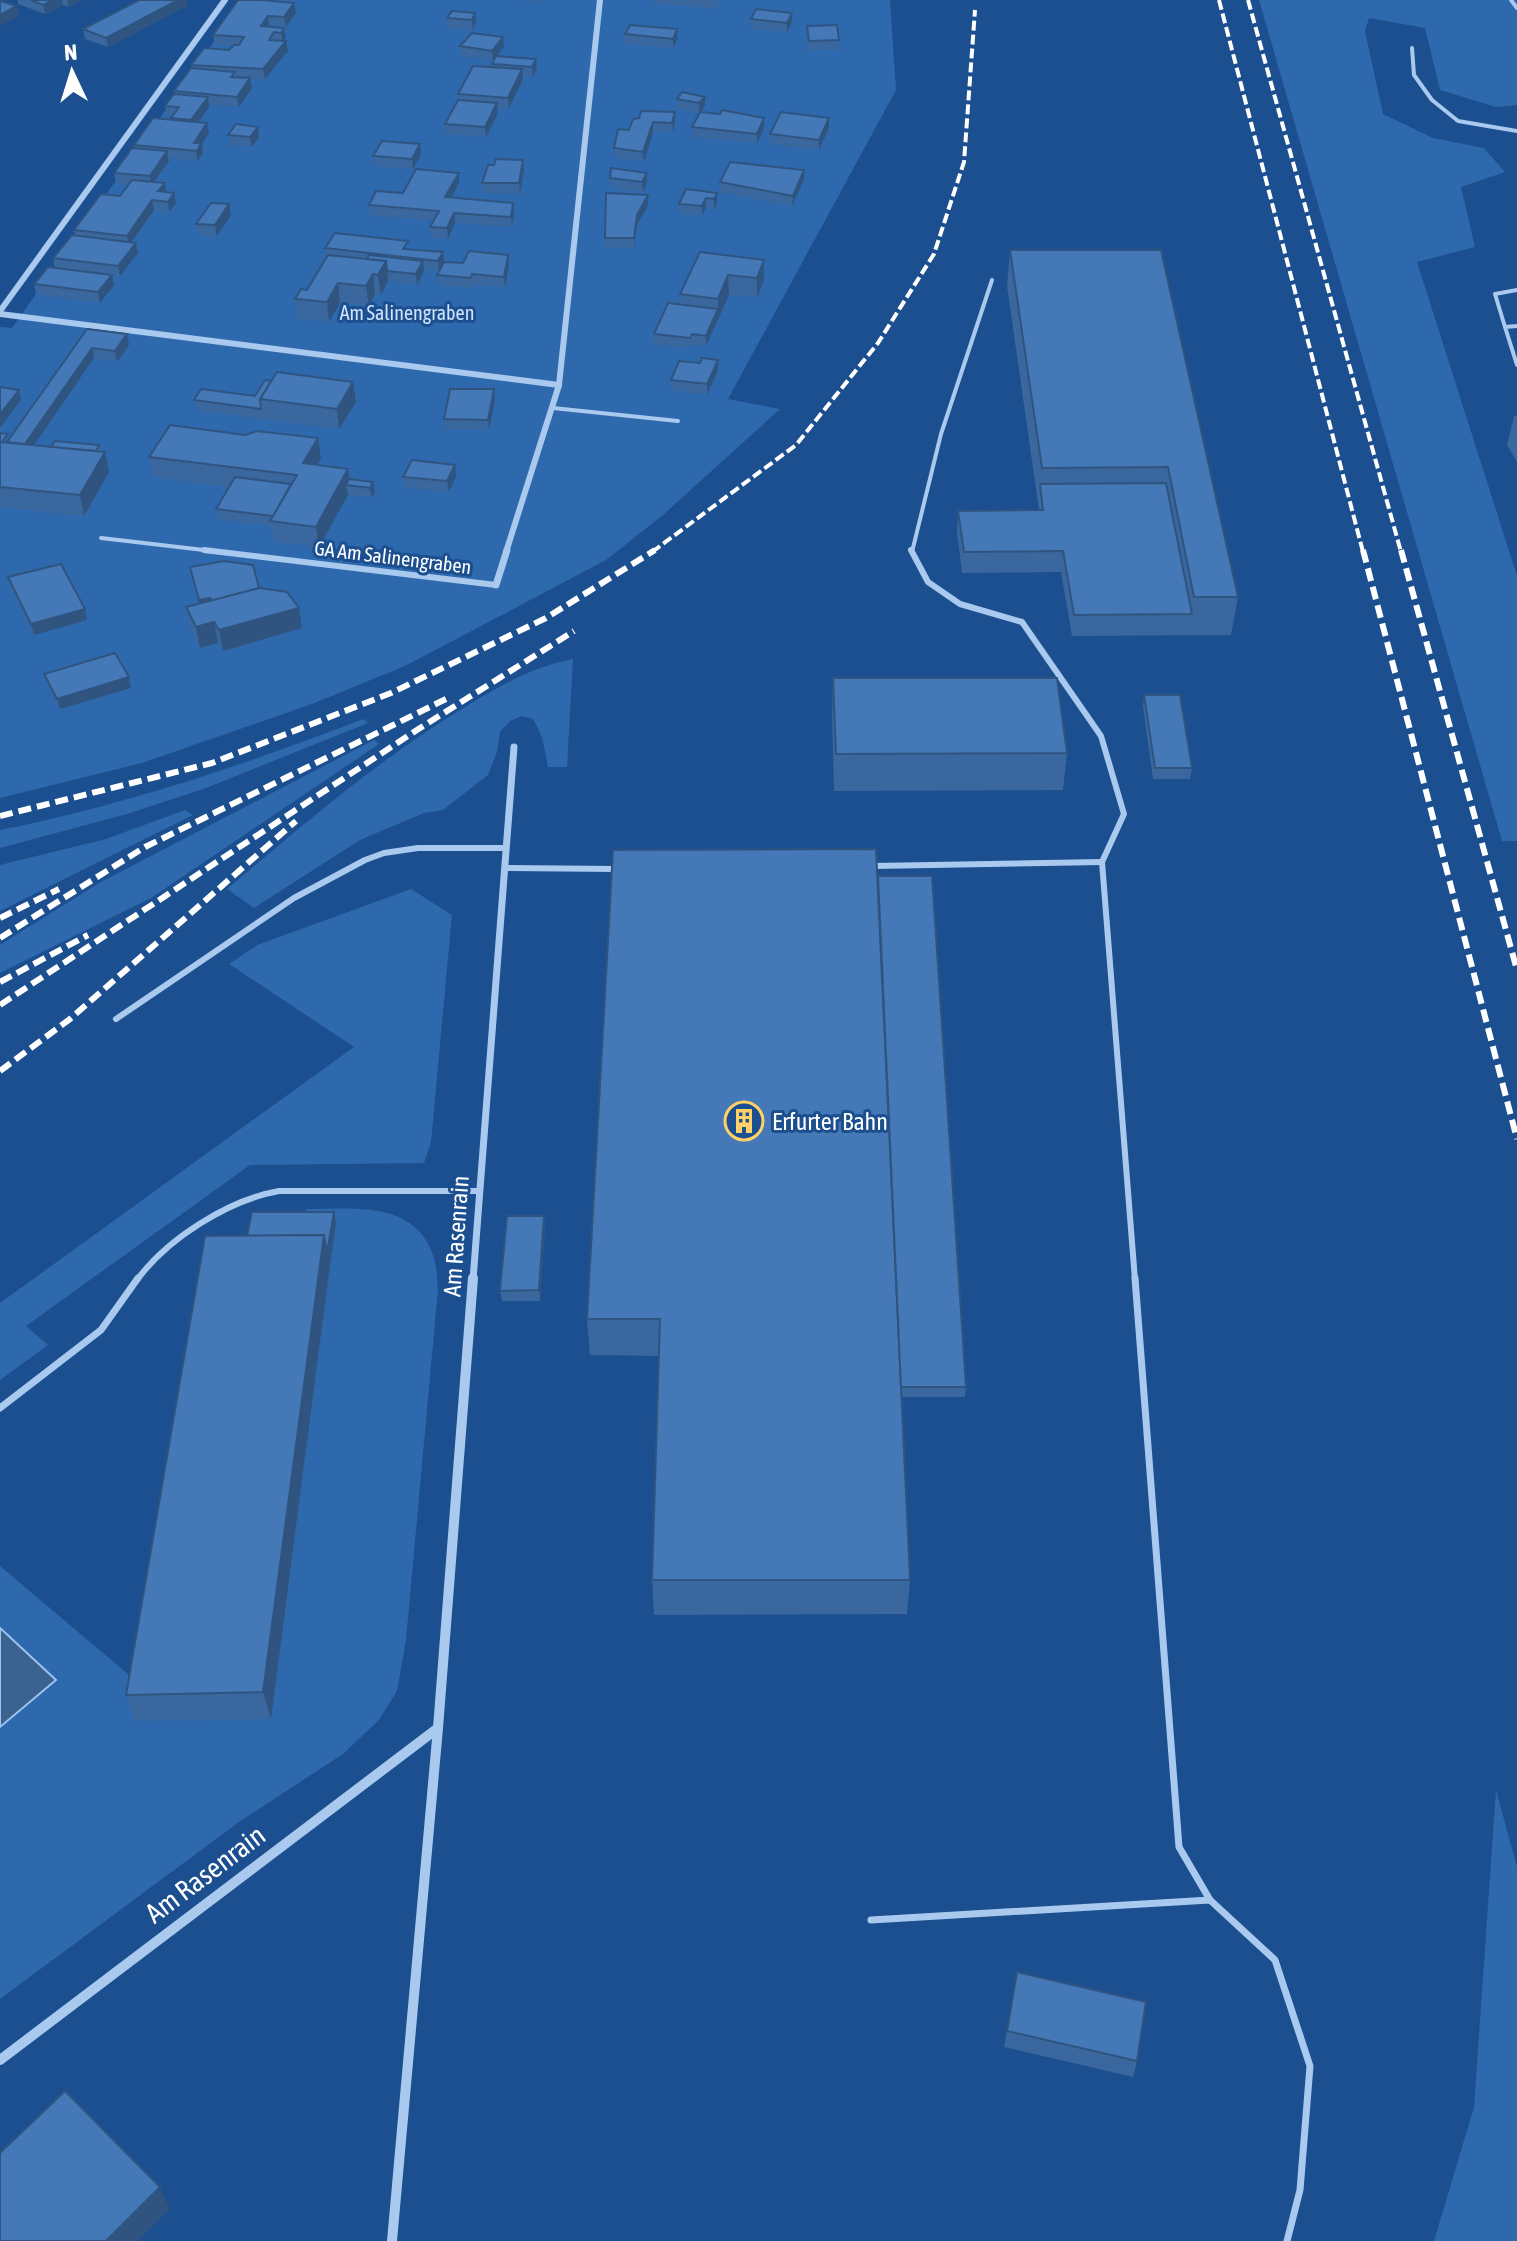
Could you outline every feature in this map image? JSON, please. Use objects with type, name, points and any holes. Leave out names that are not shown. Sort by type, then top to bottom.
[{"type":"street","points":[[225,0],[0,312],[559,385]]},
{"type":"street","name":"GA Am Salinengraben","points":[[496,585],[559,385],[600,0]]},
{"type":"street","name":"Am Rasenrain","points":[[392,2241],[438,1728],[514,747]]},
{"type":"street","name":"Am Rasenrain","points":[[0,2060],[438,1728]]},
{"type":"lane","points":[[1511,0],[1517,8]]},
{"type":"lane","points":[[1412,48],[1414,75],[1432,100],[1458,121],[1517,131]]},
{"type":"lane","points":[[992,280],[941,434],[911,551],[928,582],[949,597],[960,604],[1022,622],[1101,736],[1124,814],[1102,862],[1179,1847],[1210,1900],[1275,1960],[1310,2066],[1300,2190],[1287,2241]]},
{"type":"lane","points":[[1517,290],[1495,294],[1517,365]]},
{"type":"lane","points":[[1505,327],[1517,326]]},
{"type":"lane","points":[[553,408],[678,421]]},
{"type":"lane","name":"GA Am Salinengraben","points":[[101,538],[496,585]]},
{"type":"lane","points":[[116,1019],[294,898],[365,860],[384,853],[418,848],[506,848]]},
{"type":"lane","points":[[858,867],[1102,862]]},
{"type":"lane","points":[[505,868],[629,869]]},
{"type":"lane","points":[[0,1408],[101,1330],[153,1258],[231,1205],[251,1196],[294,1190],[480,1191]]},
{"type":"lane","points":[[871,1920],[1210,1900]]},
{"type":"green space","name":"Am Salinengraben","points":[[243,0],[890,0],[896,90],[728,399],[780,409],[663,515],[606,560],[405,666],[312,704],[142,763],[0,798],[0,327],[12,328]]},
{"type":"green space","points":[[1259,0],[1517,0],[1517,105],[1496,107],[1440,90],[1425,28],[1369,18],[1365,31],[1383,114],[1433,138],[1484,148],[1505,172],[1461,187],[1475,247],[1417,262],[1517,576],[1517,841],[1502,841]]},
{"type":"green space","points":[[573,659],[567,767],[548,767],[537,726],[533,719],[522,716],[510,721],[500,732],[497,752],[488,775],[443,810],[424,813],[360,840],[254,908],[227,889],[341,794],[430,729],[515,679]]},
{"type":"green space","points":[[363,719],[368,723],[206,788],[127,814],[0,848],[0,830],[93,809],[184,782]]},
{"type":"green space","points":[[374,740],[379,744],[151,898],[0,973],[0,945],[99,883]]},
{"type":"green space","points":[[185,810],[193,815],[0,911],[0,865],[106,839]]},
{"type":"green space","points":[[411,889],[452,915],[431,1142],[424,1163],[250,1165],[26,1326],[48,1345],[0,1380],[0,1303],[354,1047],[229,964],[257,945]]},
{"type":"green space","points":[[307,1209],[363,1209],[399,1217],[414,1226],[426,1239],[436,1266],[438,1289],[406,1640],[397,1691],[379,1720],[343,1754],[239,1822],[0,1999],[0,1727],[55,1680],[0,1628],[0,1566],[141,1685],[270,1719],[336,1223],[293,1222]]},
{"type":"green space","points":[[1496,1790],[1517,1867],[1517,2241],[1434,2241],[1474,2107]]},
{"type":"shaded area","points":[[0,1628],[56,1680],[0,1727]]},
{"type":"building","points":[[31,0],[52,0],[43,5]]},
{"type":"building","points":[[139,0],[178,0],[106,38],[83,29]]},
{"type":"building","points":[[238,0],[294,3],[284,17],[268,16],[261,26],[284,28],[281,33],[274,32],[269,40],[286,41],[263,69],[191,65],[204,48],[229,50],[239,45],[244,37],[213,35]]},
{"type":"building","points":[[0,1],[17,6],[0,15]]},
{"type":"building","points":[[756,9],[792,13],[787,23],[751,19]]},
{"type":"building","points":[[452,11],[475,13],[472,20],[447,18]]},
{"type":"building","points":[[630,25],[677,29],[673,39],[625,34]]},
{"type":"building","points":[[837,25],[839,40],[809,41],[807,26]]},
{"type":"building","points":[[472,33],[503,37],[492,51],[460,46]]},
{"type":"building","points":[[496,56],[536,59],[532,67],[492,64]]},
{"type":"building","points":[[473,66],[522,69],[508,98],[458,94]]},
{"type":"building","points":[[191,68],[235,72],[231,77],[250,78],[237,97],[174,91]]},
{"type":"building","points":[[682,92],[705,97],[699,103],[677,99]]},
{"type":"building","points":[[174,94],[208,97],[191,120],[171,118],[179,107],[165,106]]},
{"type":"building","points":[[458,100],[497,103],[485,127],[445,124]]},
{"type":"building","points":[[722,110],[764,118],[757,134],[692,127],[700,112],[720,114]]},
{"type":"building","points":[[641,111],[675,112],[672,123],[653,122],[643,152],[614,148],[618,129],[629,130],[633,119],[639,118]]},
{"type":"building","points":[[781,112],[829,118],[819,140],[770,134]]},
{"type":"building","points":[[153,118],[207,123],[194,143],[201,143],[197,151],[134,145]]},
{"type":"building","points":[[236,124],[258,127],[250,137],[228,135]]},
{"type":"building","points":[[382,141],[420,144],[412,159],[373,156]]},
{"type":"building","points":[[132,148],[167,151],[150,176],[114,173]]},
{"type":"building","points":[[496,159],[523,160],[519,183],[482,183],[488,165],[494,165]]},
{"type":"building","points":[[730,162],[804,170],[793,196],[720,182]]},
{"type":"building","points":[[611,168],[647,173],[642,182],[610,178]]},
{"type":"building","points":[[416,169],[459,173],[445,197],[513,203],[511,217],[454,213],[447,228],[430,227],[439,211],[369,205],[376,191],[403,193]]},
{"type":"building","points":[[132,180],[165,183],[158,191],[174,193],[168,202],[152,200],[127,236],[74,230],[101,194],[120,196]]},
{"type":"building","points":[[686,189],[717,193],[714,199],[706,198],[702,206],[679,204]]},
{"type":"building","points":[[606,193],[648,195],[637,215],[634,238],[605,238]]},
{"type":"building","points":[[211,203],[229,204],[215,225],[196,224]]},
{"type":"building","points":[[335,233],[408,241],[403,249],[443,252],[438,261],[325,248]]},
{"type":"building","points":[[72,235],[136,243],[118,266],[53,258]]},
{"type":"building","points":[[1010,250],[1161,250],[1238,597],[1194,597],[1168,467],[1042,468]]},
{"type":"building","points":[[469,251],[508,255],[504,277],[437,275],[444,262],[463,263]]},
{"type":"building","points":[[700,252],[764,260],[757,278],[728,275],[718,299],[680,294]]},
{"type":"building","points":[[328,255],[386,261],[378,275],[373,274],[366,286],[338,283],[327,302],[295,299],[301,289],[307,290]]},
{"type":"building","points":[[369,255],[423,261],[416,274],[387,271],[386,261],[367,259]]},
{"type":"building","points":[[48,267],[112,275],[98,292],[34,284]]},
{"type":"building","points":[[668,303],[718,309],[706,336],[692,334],[690,338],[654,334]]},
{"type":"building","points":[[87,329],[127,334],[115,351],[92,348],[25,444],[7,442]]},
{"type":"building","points":[[702,358],[718,360],[707,384],[671,380],[679,361],[700,363]]},
{"type":"building","points":[[277,372],[353,382],[337,409],[260,399]]},
{"type":"building","points":[[265,380],[271,381],[260,399],[261,409],[194,400],[201,389],[255,396]]},
{"type":"building","points":[[0,387],[19,390],[0,414]]},
{"type":"building","points":[[450,389],[494,389],[488,420],[444,419]]},
{"type":"building","points":[[170,425],[245,435],[257,431],[318,438],[303,463],[348,469],[316,527],[270,521],[297,475],[149,457]]},
{"type":"building","points":[[0,433],[8,434],[2,442],[0,442]]},
{"type":"building","points":[[55,441],[99,445],[96,451],[51,447]]},
{"type":"building","points":[[0,442],[105,452],[80,495],[0,487]]},
{"type":"building","points":[[412,460],[455,465],[447,481],[403,477]]},
{"type":"building","points":[[235,477],[291,484],[273,516],[216,509]]},
{"type":"building","points":[[349,479],[373,482],[370,488],[346,485]]},
{"type":"building","points":[[1166,483],[1192,614],[1074,615],[1063,551],[964,552],[958,511],[1043,510],[1040,484]]},
{"type":"building","points":[[224,561],[253,565],[259,588],[211,601],[210,598],[199,600],[190,567]]},
{"type":"building","points":[[61,564],[85,609],[31,624],[8,577]]},
{"type":"building","points":[[260,588],[287,592],[299,608],[219,630],[214,622],[196,627],[186,607]]},
{"type":"building","points":[[115,653],[129,677],[57,699],[44,674]]},
{"type":"building","points":[[833,678],[1057,678],[1067,753],[836,754]]},
{"type":"building","points":[[1144,695],[1180,695],[1192,768],[1155,768]]},
{"type":"building","name":"Erfurter Bahn","points":[[876,849],[910,1580],[652,1580],[660,1319],[587,1319],[613,850]]},
{"type":"building","points":[[878,876],[932,876],[966,1387],[901,1387]]},
{"type":"building","points":[[252,1212],[334,1212],[327,1253],[324,1235],[247,1236]]},
{"type":"building","points":[[507,1216],[544,1216],[539,1290],[500,1291]]},
{"type":"building","points":[[324,1235],[263,1692],[126,1695],[205,1236]]},
{"type":"building","points":[[1017,1972],[1146,2002],[1137,2061],[1007,2031]]},
{"type":"building","points":[[65,2091],[160,2187],[106,2241],[0,2241],[0,2153]]},
{"type":"railway","points":[[1219,0],[1363,552]]},
{"type":"railway","points":[[1248,0],[1401,552]]},
{"type":"railway","points":[[653,551],[796,445],[878,343],[934,254],[964,162],[975,10]]},
{"type":"railway","points":[[1363,550],[1517,1139]]},
{"type":"railway","points":[[1401,550],[1517,970]]},
{"type":"railway","points":[[0,816],[212,763],[391,693],[546,618],[653,551]]},
{"type":"railway","points":[[0,1005],[420,728],[574,631]]},
{"type":"railway","points":[[0,938],[145,847],[446,699]]},
{"type":"railway","points":[[0,1071],[70,1019],[296,821]]},
{"type":"railway","points":[[0,918],[59,889]]},
{"type":"railway","points":[[0,982],[88,935]]},
{"type":"place","name":"Erfurter Bahn","points":[[744,1121]]}]
